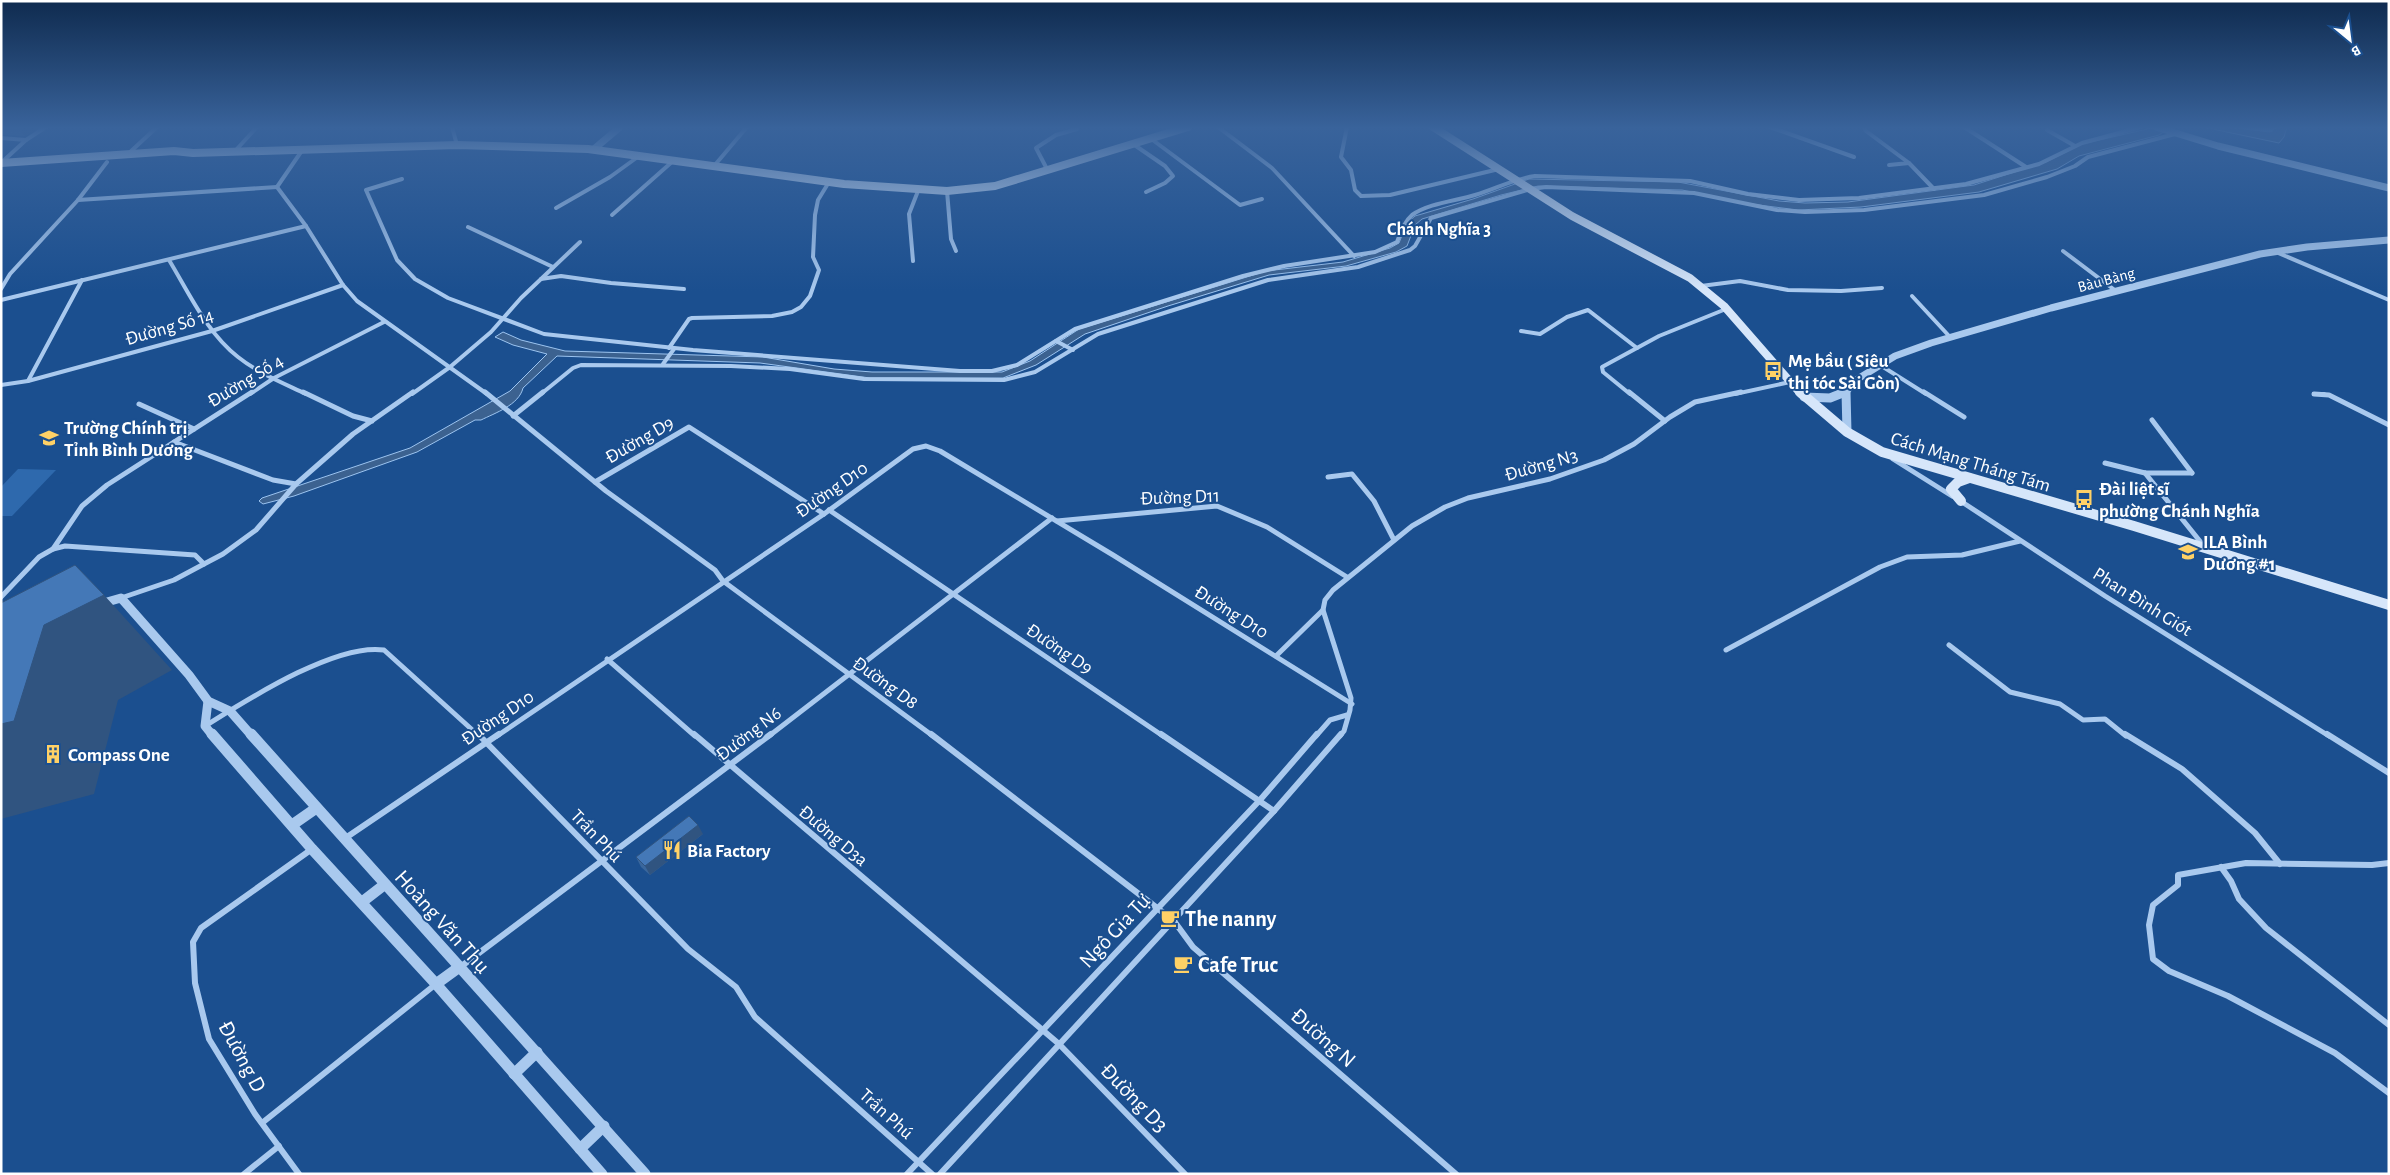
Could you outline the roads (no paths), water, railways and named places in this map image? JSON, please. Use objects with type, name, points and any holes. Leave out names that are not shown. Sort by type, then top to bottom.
[{"type":"main road","points":[[829,182],[918,191],[947,191],[995,186],[1010,182]]},
{"type":"main road","name":"Cách Mạng Tháng Tám","points":[[1519,182],[1572,216],[1677,270],[1701,286],[1726,309],[1804,397],[1847,432],[1882,452],[2389,605]]},
{"type":"main road","points":[[1961,501],[1951,489],[1958,482],[1970,478]]},
{"type":"street","points":[[1,290],[10,274],[78,200],[92,182]]},
{"type":"street","points":[[78,200],[277,187],[281,182]]},
{"type":"street","points":[[393,182],[366,190],[397,260],[415,280],[448,298],[544,334],[671,348],[763,354],[906,368],[992,371],[1017,365],[1075,329],[1100,320],[1243,276],[1284,266],[1375,252],[1397,242],[1407,221],[1423,209],[1478,194],[1511,182]]},
{"type":"street","points":[[556,208],[602,182]]},
{"type":"street","points":[[612,215],[649,182]]},
{"type":"street","points":[[663,364],[689,319],[693,317],[714,319],[731,316],[775,316],[786,314],[804,304],[809,298],[819,270],[813,257],[814,215],[818,200],[829,182]]},
{"type":"street","points":[[1146,192],[1166,182]]},
{"type":"street","points":[[1209,182],[1240,205],[1262,199]]},
{"type":"street","points":[[1285,182],[1354,256]]},
{"type":"street","points":[[1353,182],[1355,190],[1361,196],[1390,196],[1448,182]]},
{"type":"street","points":[[1694,182],[1741,192],[1799,200],[1859,198],[1934,189],[1974,182]]},
{"type":"street","points":[[1927,182],[1934,189]]},
{"type":"street","points":[[513,416],[573,368],[581,365],[663,364],[790,369],[864,379],[975,381],[1018,378],[1035,372],[1098,334],[1268,280],[1291,275],[1358,267],[1408,251],[1415,246],[1431,218],[1466,210],[1530,189],[1546,186],[1694,193],[1777,210],[1833,211],[1883,208],[1984,195],[2030,182]]},
{"type":"street","points":[[2365,182],[2389,188]]},
{"type":"street","name":"Đường D8","points":[[277,187],[306,226],[343,285],[358,301],[384,322],[485,392],[595,482],[715,570],[723,581],[974,766],[1157,910],[1174,921]]},
{"type":"street","points":[[913,262],[909,214],[918,191]]},
{"type":"street","points":[[947,191],[950,239],[956,252]]},
{"type":"street","points":[[1740,202],[1741,192]]},
{"type":"street","points":[[1,300],[306,226]]},
{"type":"street","points":[[468,227],[553,268]]},
{"type":"street","name":"Bàu Bàng","points":[[1846,392],[1856,380],[1895,356],[1950,337],[2116,291],[2276,252],[2389,240]]},
{"type":"street","points":[[93,606],[161,586],[223,554],[256,530],[296,484],[353,434],[450,367],[492,332],[540,279],[580,242]]},
{"type":"street","points":[[1397,242],[1408,251]]},
{"type":"street","points":[[2063,251],[2116,291]]},
{"type":"street","points":[[2276,252],[2389,300]]},
{"type":"street","points":[[169,260],[212,330],[237,357],[274,378],[353,416],[372,421]]},
{"type":"street","points":[[540,279],[560,276],[611,284],[684,289]]},
{"type":"street","points":[[28,381],[82,280]]},
{"type":"street","points":[[1701,286],[1740,281],[1788,290],[1841,292],[1882,288]]},
{"type":"street","name":"Đường Số 14","points":[[1,385],[28,381],[212,330],[343,285]]},
{"type":"street","points":[[1912,296],[1950,337]]},
{"type":"street","points":[[1665,421],[1601,369],[1602,367],[1697,319],[1726,309]]},
{"type":"street","points":[[1521,331],[1540,334],[1567,317],[1588,310],[1637,348]]},
{"type":"street","name":"Đường Số 4","points":[[1,597],[39,557],[53,549],[82,506],[107,485],[274,378],[384,322]]},
{"type":"street","points":[[1056,341],[1074,350]]},
{"type":"street","points":[[1880,366],[1964,417]]},
{"type":"street","points":[[901,379],[906,368]]},
{"type":"street","name":"Đường N3","points":[[1276,656],[1323,610],[1324,600],[1348,577],[1412,526],[1445,507],[1460,501],[1550,479],[1604,460],[1634,444],[1695,402],[1790,382]]},
{"type":"street","points":[[1804,397],[1830,398],[1846,392],[1847,432]]},
{"type":"street","points":[[2314,394],[2322,393],[2329,395],[2389,425]]},
{"type":"street","points":[[138,404],[194,429]]},
{"type":"street","points":[[2105,463],[2145,474],[2192,473],[2152,420]]},
{"type":"street","name":"Đường D9","points":[[595,482],[689,427],[954,594],[1274,811]]},
{"type":"street","points":[[174,442],[273,480],[296,484]]},
{"type":"street","name":"Đường D10","points":[[343,840],[826,512],[913,449],[926,446],[940,451],[1054,520],[1352,704]]},
{"type":"street","name":"Phan Đình Giót","points":[[1882,452],[1961,501],[2105,596],[2389,773]]},
{"type":"street","points":[[1328,477],[1339,474],[1352,474],[1374,502],[1394,540]]},
{"type":"street","points":[[2145,474],[2207,549]]},
{"type":"street","name":"Đường D11","points":[[1054,520],[1218,506],[1232,510],[1292,542],[1348,577]]},
{"type":"street","name":"Đường N6","points":[[458,968],[603,862],[1054,520]]},
{"type":"street","points":[[1726,650],[1880,567],[1906,558],[1962,555],[2020,540]]},
{"type":"street","points":[[53,549],[65,546],[195,555],[204,564]]},
{"type":"street","name":"Hoàng Văn Thụ","points":[[121,598],[189,675],[208,701],[230,711],[316,810],[604,1126],[645,1174]]},
{"type":"street","points":[[1323,610],[1352,704]]},
{"type":"street","points":[[1949,645],[2010,692],[2060,704],[2083,720],[2105,719],[2136,743],[2182,769],[2256,833],[2280,864]]},
{"type":"street","name":"Trần Phú","points":[[205,726],[274,685],[324,661],[357,650],[376,648],[392,655],[417,681],[486,742],[688,949],[736,987],[755,1017],[932,1174]]},
{"type":"street","name":"Đường D3a","points":[[607,659],[730,766],[1060,1044]]},
{"type":"street","points":[[208,701],[205,726],[312,849],[436,984],[602,1174]]},
{"type":"street","name":"Ngô Gia Tự","points":[[940,1174],[1274,811],[1344,731],[1347,715],[1352,704]]},
{"type":"street","name":"Ngô Gia Tự","points":[[907,1174],[1260,800],[1330,720],[1347,715]]},
{"type":"street","points":[[292,825],[316,810]]},
{"type":"street","name":"Đường D","points":[[299,1174],[262,1123],[209,1039],[195,983],[193,942],[201,928],[312,849]]},
{"type":"street","points":[[2389,863],[2372,865],[2246,863],[2178,875],[2178,885],[2153,905],[2149,925],[2153,959],[2169,971],[2228,996],[2335,1053],[2389,1093]]},
{"type":"street","points":[[2221,867],[2231,881],[2239,899],[2266,928],[2389,1026]]},
{"type":"street","points":[[362,902],[384,885]]},
{"type":"street","name":"Đường N","points":[[1174,921],[1193,946],[1456,1174]]},
{"type":"street","points":[[262,1123],[458,968]]},
{"type":"street","name":"Đường D3","points":[[1060,1044],[1185,1174]]},
{"type":"street","points":[[514,1074],[537,1052]]},
{"type":"street","points":[[580,1149],[604,1126]]},
{"type":"street","points":[[244,1174],[279,1146]]},
{"type":"place","name":"Mẹ bầu ( Siêu thị tóc Sài Gòn)","points":[[1773,371]]},
{"type":"place","name":"Trường Chính trị Tỉnh Bình Dương","points":[[49,438]]},
{"type":"place","name":"Đài liệt sĩ phường Chánh Nghĩa","points":[[2084,499]]},
{"type":"place","name":"ILA Bình Dương #1","points":[[2188,552]]},
{"type":"place","name":"Compass One","points":[[53,754]]},
{"type":"place","name":"Bia Factory","points":[[672,850]]},
{"type":"place","name":"The nanny","points":[[1170,918]]},
{"type":"place","name":"Cafe Truc","points":[[1183,964]]},
{"type":"district","name":"Chánh Nghĩa 3","points":[[1439,229]]}]
